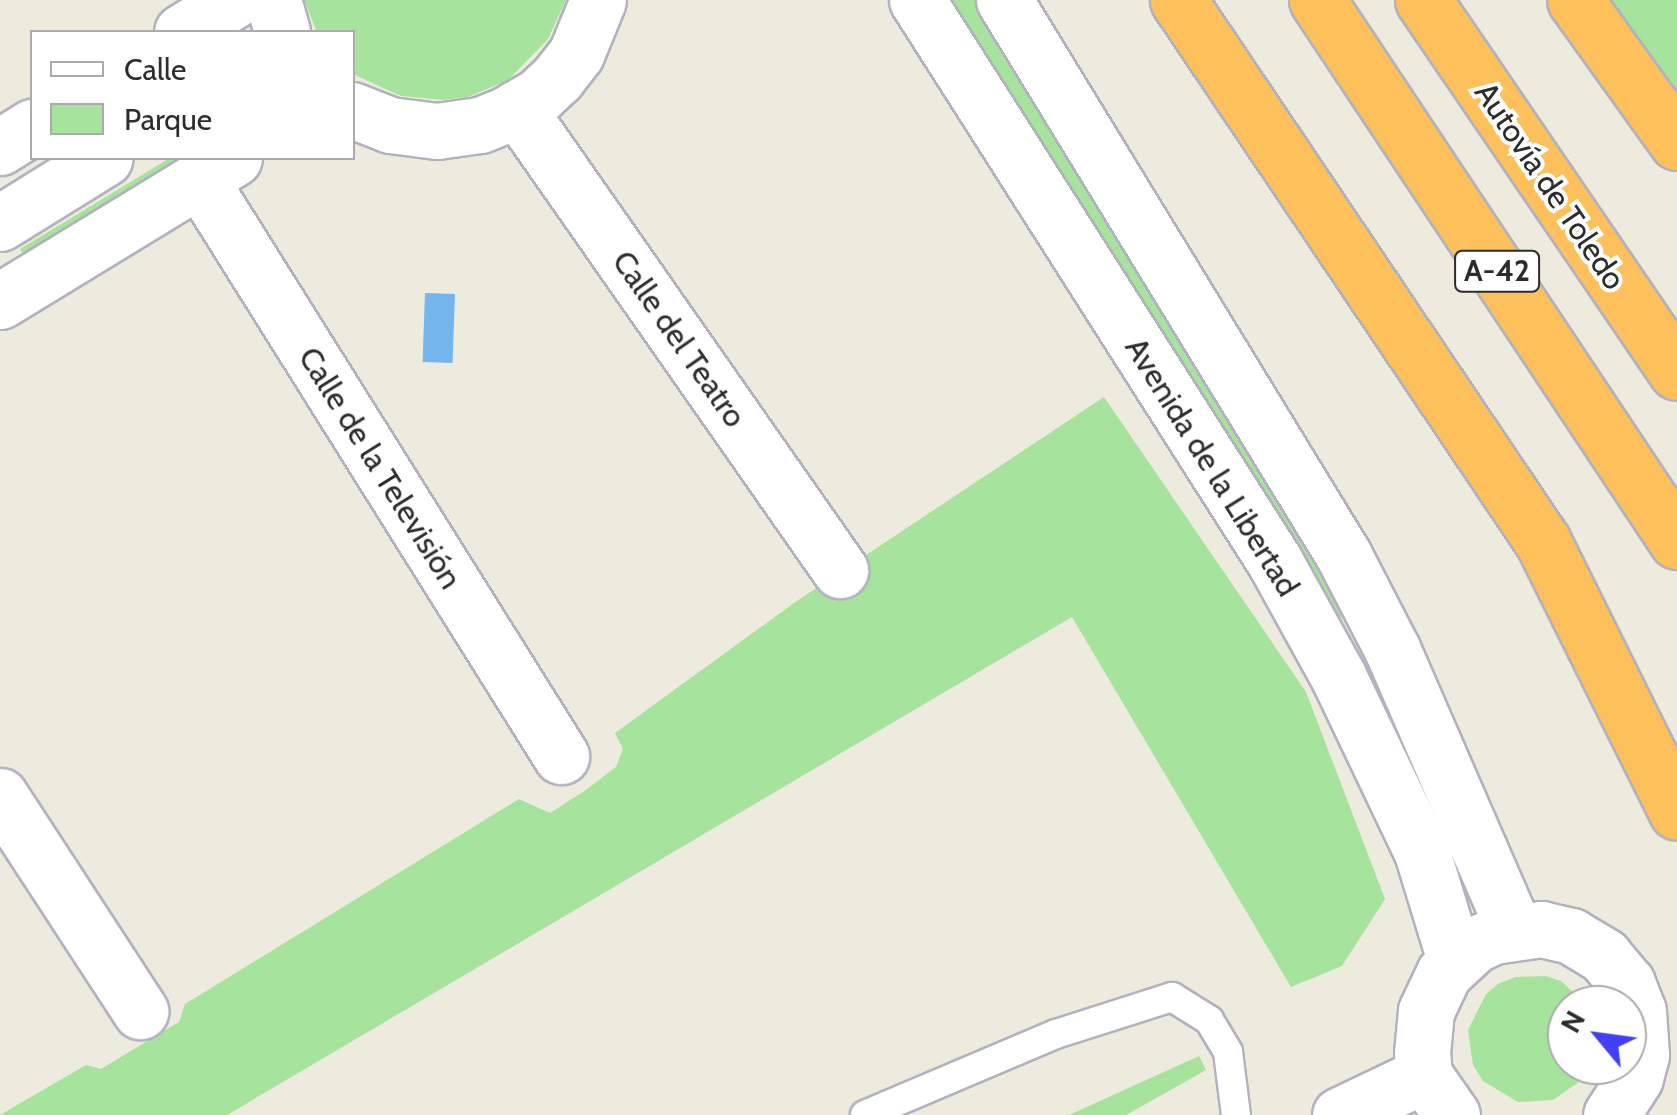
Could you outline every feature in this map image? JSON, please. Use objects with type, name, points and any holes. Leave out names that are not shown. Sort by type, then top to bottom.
[{"type":"highway","points":[[1178,0],[1677,742]]},
{"type":"highway","name":"A-42","points":[[1317,0],[1677,541]]},
{"type":"highway","name":"Autovía de Toledo","points":[[1424,0],[1677,372]]},
{"type":"highway","points":[[1575,0],[1677,142]]},
{"type":"highway","points":[[1561,574],[1677,812]]},
{"type":"street","points":[[185,30],[234,0]]},
{"type":"street","points":[[273,0],[281,30]]},
{"type":"street","points":[[355,111],[390,125],[437,131],[480,126],[539,95],[576,54],[598,0]]},
{"type":"street","name":"Avenida de la Libertad","points":[[917,0],[1275,562],[1338,676],[1422,852],[1455,960]]},
{"type":"street","name":"Avenida de la Libertad","points":[[1004,0],[1344,556],[1392,649],[1514,930]]},
{"type":"street","name":"Calle del Teatro","points":[[517,108],[840,570]]},
{"type":"street","points":[[0,147],[30,128]]},
{"type":"street","points":[[0,222],[102,160]]},
{"type":"street","points":[[6,292],[217,169]]},
{"type":"street","name":"Calle de la Televisión","points":[[217,169],[561,756]]},
{"type":"street","points":[[0,796],[140,1011]]},
{"type":"street","points":[[1340,1115],[1438,1095],[1426,1011],[1455,960],[1474,945],[1514,930],[1541,929],[1571,936],[1604,956],[1627,983],[1638,1011],[1641,1055],[1635,1078],[1612,1115]]},
{"type":"lane","points":[[865,1115],[1056,1034],[1172,997],[1209,1020],[1228,1052],[1236,1115]]},
{"type":"green space","points":[[304,0],[566,0],[548,39],[508,80],[468,97],[444,100],[401,96],[357,76],[355,30],[316,30]]},
{"type":"green space","points":[[937,0],[979,0],[1346,607],[1333,637]]},
{"type":"green space","points":[[1593,0],[1677,0],[1677,115]]},
{"type":"green space","points":[[167,160],[194,160],[28,262],[20,249]]},
{"type":"green space","points":[[1104,397],[1306,692],[1385,899],[1342,966],[1291,987],[1072,617],[227,1115],[0,1115],[86,1065],[101,1069],[179,1022],[185,1004],[519,799],[550,813],[586,790],[616,767],[623,749],[615,733],[794,603]]},
{"type":"green space","points":[[1546,976],[1565,985],[1547,985],[1547,1085],[1575,1085],[1553,1100],[1518,1102],[1483,1081],[1473,1065],[1468,1030],[1486,994],[1515,977]]},
{"type":"green space","points":[[1199,1056],[1206,1070],[1126,1115],[1069,1115]]},
{"type":"water","points":[[425,293],[455,294],[453,363],[423,362]]}]
